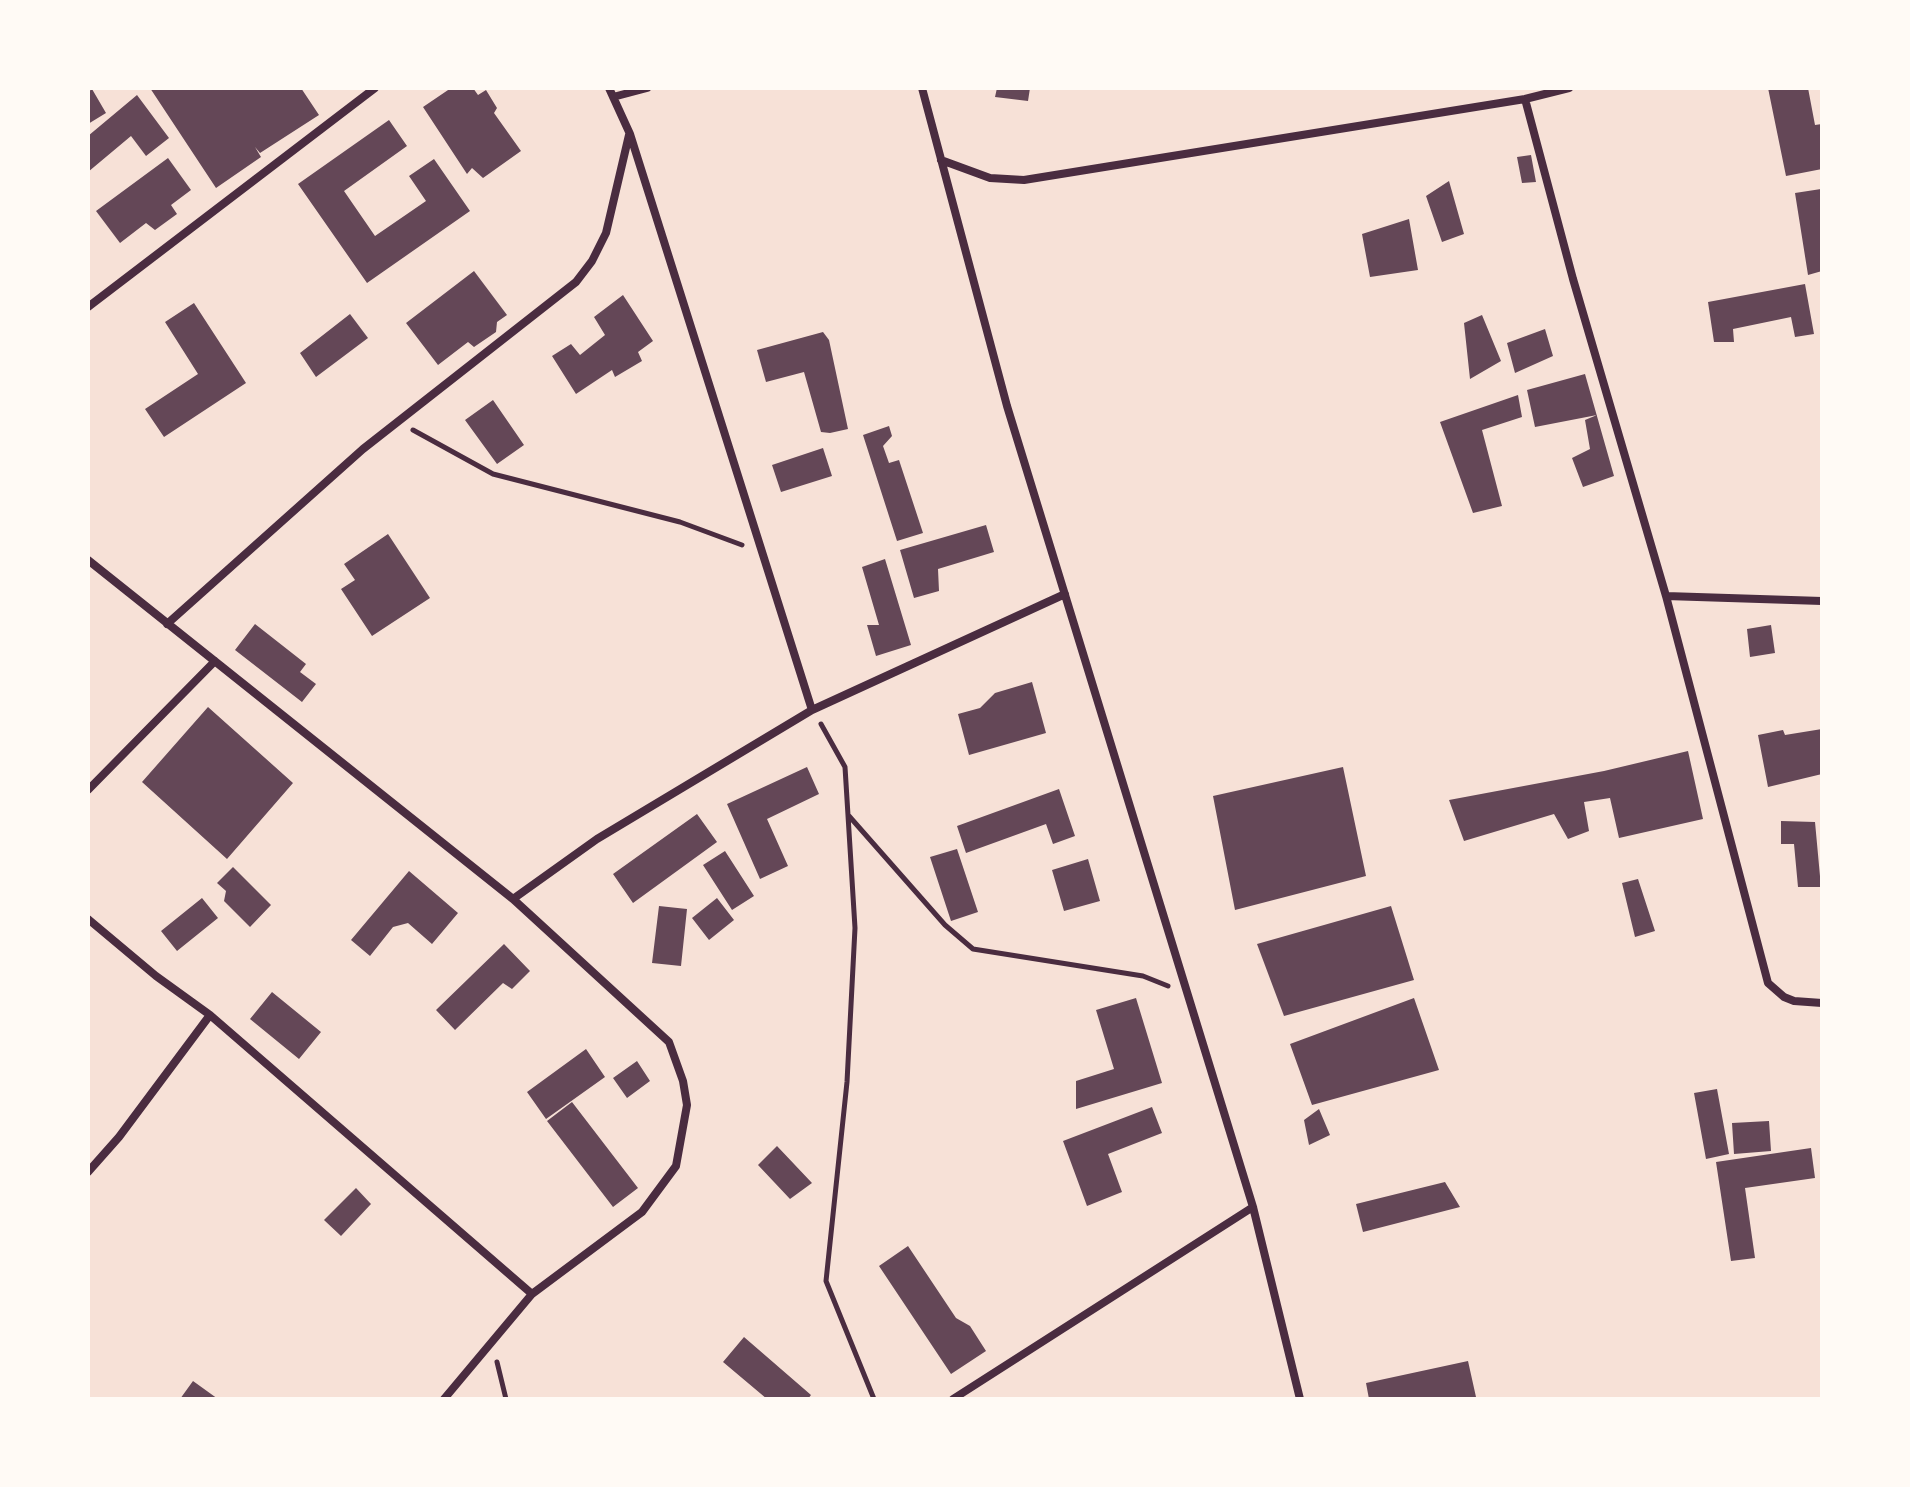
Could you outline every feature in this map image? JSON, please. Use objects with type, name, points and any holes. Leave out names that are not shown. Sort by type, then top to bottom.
[{"type":"street","points":[[88,307],[375,88]]},
{"type":"street","points":[[647,88],[611,92],[630,134],[812,710]]},
{"type":"street","points":[[922,88],[1007,406],[1253,1207],[1300,1399]]},
{"type":"street","points":[[941,160],[990,178],[1024,180],[1525,99],[1569,88]]},
{"type":"street","points":[[1525,99],[1573,279],[1666,596],[1768,983],[1784,997],[1794,1001],[1822,1003]]},
{"type":"street","points":[[167,624],[363,449],[576,282],[592,261],[606,233],[630,134]]},
{"type":"street","points":[[88,560],[513,899],[669,1042],[683,1081],[687,1105],[676,1166],[642,1212],[532,1294],[444,1399]]},
{"type":"street","points":[[513,899],[597,839],[812,710],[1065,594]]},
{"type":"street","points":[[1666,596],[1822,601]]},
{"type":"street","points":[[88,790],[215,661]]},
{"type":"street","points":[[88,919],[156,976],[210,1015],[532,1294]]},
{"type":"street","points":[[88,1172],[119,1137],[210,1015]]},
{"type":"street","points":[[953,1399],[1253,1207]]},
{"type":"path","points":[[398,421],[493,474],[680,522],[762,552]]},
{"type":"path","points":[[812,710],[845,767],[855,928],[847,1082],[826,1281],[874,1399]]},
{"type":"path","points":[[848,815],[945,925],[973,949],[1143,976],[1189,993]]},
{"type":"path","points":[[491,1342],[506,1399]]},
{"type":"building","points":[[150,88],[301,88],[319,115],[260,153],[255,147],[261,157],[216,188]]},
{"type":"building","points":[[451,88],[473,88],[478,95],[486,90],[497,108],[494,113],[521,151],[483,178],[472,168],[467,174],[423,107]]},
{"type":"building","points":[[997,88],[1030,88],[1028,101],[995,97]]},
{"type":"building","points":[[1768,88],[1808,88],[1815,125],[1822,124],[1822,169],[1786,176]]},
{"type":"building","points":[[92,89],[106,113],[88,124],[88,92]]},
{"type":"building","points":[[137,95],[169,138],[146,156],[131,136],[88,172],[88,136]]},
{"type":"building","points":[[389,120],[407,146],[344,191],[375,236],[426,201],[409,176],[434,159],[470,211],[367,283],[298,184]]},
{"type":"building","points":[[1531,155],[1536,182],[1522,183],[1517,157]]},
{"type":"building","points":[[168,158],[191,190],[171,205],[177,214],[155,230],[146,223],[120,243],[96,211]]},
{"type":"building","points":[[1449,181],[1464,234],[1442,242],[1426,196]]},
{"type":"building","points":[[1821,189],[1822,271],[1808,275],[1795,193]]},
{"type":"building","points":[[1409,219],[1418,270],[1370,277],[1362,234]]},
{"type":"building","points":[[474,271],[507,315],[497,322],[496,332],[474,347],[468,342],[438,365],[406,323]]},
{"type":"building","points":[[1805,284],[1814,334],[1795,337],[1791,317],[1733,329],[1734,342],[1714,342],[1708,302]]},
{"type":"building","points":[[623,295],[653,341],[638,352],[642,361],[615,377],[612,370],[576,394],[552,356],[571,344],[580,355],[605,335],[594,317]]},
{"type":"building","points":[[194,303],[246,383],[164,437],[145,409],[198,374],[165,322]]},
{"type":"building","points":[[350,314],[368,338],[316,377],[300,353]]},
{"type":"building","points":[[1482,315],[1501,361],[1470,379],[1464,323]]},
{"type":"building","points":[[1545,329],[1553,356],[1515,373],[1507,343]]},
{"type":"building","points":[[823,332],[829,340],[848,429],[830,433],[821,432],[804,372],[766,382],[757,350]]},
{"type":"building","points":[[1585,374],[1597,415],[1535,427],[1527,390]]},
{"type":"building","points":[[1518,395],[1522,417],[1482,430],[1502,506],[1473,513],[1440,422]]},
{"type":"building","points":[[493,400],[524,445],[497,464],[465,420]]},
{"type":"building","points":[[1597,415],[1614,476],[1583,487],[1572,458],[1590,449],[1585,420]]},
{"type":"building","points":[[889,426],[892,436],[883,446],[889,463],[899,460],[923,533],[897,541],[863,435]]},
{"type":"building","points":[[823,448],[832,476],[781,492],[772,465]]},
{"type":"building","points":[[986,525],[994,552],[938,569],[939,591],[914,598],[900,550]]},
{"type":"building","points":[[388,534],[430,598],[372,636],[341,589],[355,580],[344,564]]},
{"type":"building","points":[[885,559],[911,645],[876,656],[867,625],[879,625],[862,567]]},
{"type":"building","points":[[255,624],[306,664],[300,672],[316,684],[302,702],[235,650]]},
{"type":"building","points":[[1771,625],[1775,653],[1750,657],[1747,629]]},
{"type":"building","points":[[1032,682],[1046,733],[969,755],[958,714],[980,708],[995,693]]},
{"type":"building","points":[[208,707],[293,783],[227,859],[142,782]]},
{"type":"building","points":[[1822,729],[1822,774],[1768,787],[1758,735],[1783,730],[1785,735]]},
{"type":"building","points":[[1688,751],[1703,819],[1619,838],[1610,798],[1584,802],[1589,831],[1568,839],[1554,814],[1464,841],[1449,800],[1604,771]]},
{"type":"building","points":[[807,767],[819,794],[767,819],[788,866],[760,879],[727,804]]},
{"type":"building","points":[[1343,767],[1366,876],[1235,910],[1213,796]]},
{"type":"building","points":[[1059,789],[1075,836],[1053,844],[1046,824],[966,853],[957,826]]},
{"type":"building","points":[[697,814],[717,842],[633,903],[613,874]]},
{"type":"building","points":[[1781,821],[1815,822],[1821,887],[1798,887],[1794,844],[1781,844]]},
{"type":"building","points":[[957,849],[978,912],[951,921],[930,857]]},
{"type":"building","points":[[725,851],[754,896],[732,910],[703,865]]},
{"type":"building","points":[[1088,859],[1100,901],[1064,911],[1052,870]]},
{"type":"building","points":[[233,867],[271,905],[250,927],[224,901],[226,891],[217,883]]},
{"type":"building","points":[[409,871],[458,913],[432,944],[408,923],[393,927],[370,956],[351,940]]},
{"type":"building","points":[[1638,879],[1655,931],[1635,937],[1622,883]]},
{"type":"building","points":[[202,898],[218,918],[177,951],[161,931]]},
{"type":"building","points":[[717,898],[734,920],[709,940],[692,918]]},
{"type":"building","points":[[659,906],[687,909],[681,966],[652,963]]},
{"type":"building","points":[[1391,906],[1414,980],[1284,1016],[1257,944]]},
{"type":"building","points":[[504,944],[530,971],[512,989],[503,983],[455,1030],[436,1010]]},
{"type":"building","points":[[272,992],[321,1032],[299,1059],[250,1019]]},
{"type":"building","points":[[1136,998],[1162,1083],[1076,1109],[1076,1081],[1114,1069],[1096,1010]]},
{"type":"building","points":[[1414,998],[1439,1070],[1312,1105],[1290,1044]]},
{"type":"building","points":[[586,1049],[605,1077],[546,1119],[527,1092]]},
{"type":"building","points":[[637,1061],[650,1081],[627,1098],[613,1078]]},
{"type":"building","points":[[1717,1089],[1729,1154],[1706,1159],[1694,1093]]},
{"type":"building","points":[[572,1102],[638,1188],[613,1207],[547,1121]]},
{"type":"building","points":[[1152,1107],[1162,1133],[1108,1154],[1122,1192],[1087,1206],[1063,1141]]},
{"type":"building","points":[[1319,1109],[1330,1135],[1309,1145],[1304,1120]]},
{"type":"building","points":[[1769,1121],[1771,1151],[1734,1154],[1732,1123]]},
{"type":"building","points":[[777,1146],[812,1183],[790,1199],[758,1165]]},
{"type":"building","points":[[1811,1148],[1815,1178],[1745,1188],[1755,1258],[1731,1261],[1716,1162]]},
{"type":"building","points":[[1445,1182],[1460,1207],[1363,1232],[1356,1204]]},
{"type":"building","points":[[356,1188],[371,1204],[341,1236],[324,1220]]},
{"type":"building","points":[[908,1246],[956,1318],[970,1326],[986,1351],[951,1374],[879,1266]]},
{"type":"building","points":[[744,1337],[811,1395],[808,1399],[767,1399],[723,1362]]},
{"type":"building","points":[[1468,1361],[1476,1397],[1369,1399],[1366,1383]]},
{"type":"building","points":[[193,1381],[218,1399],[180,1399]]}]
